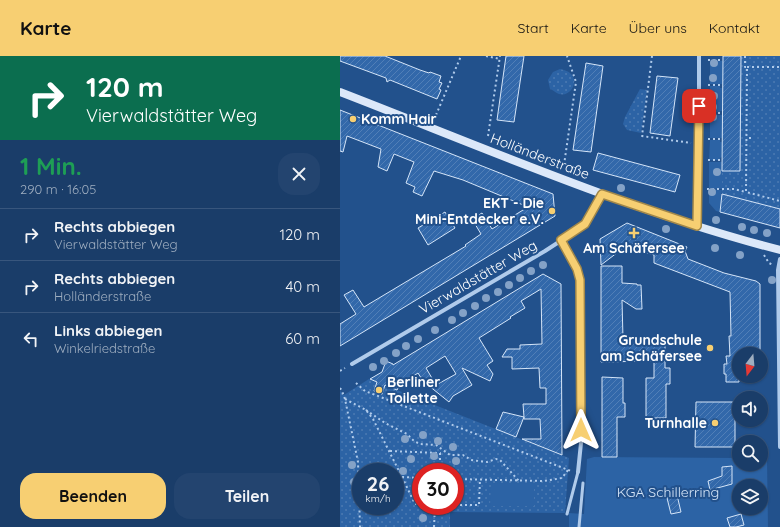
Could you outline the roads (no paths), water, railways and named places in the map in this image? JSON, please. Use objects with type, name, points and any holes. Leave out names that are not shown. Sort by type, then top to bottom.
[{"type":"street","points":[[697,226],[700,56]]},
{"type":"street","name":"Holländerstraße","points":[[340,92],[602,194],[697,226],[780,250]]},
{"type":"street","name":"Vierwaldstätter Weg","points":[[352,364],[561,240],[585,224],[602,194]]},
{"type":"street","points":[[561,240],[577,269],[581,287],[581,443],[578,472]]},
{"type":"street","points":[[780,260],[778,270],[780,447]]},
{"type":"lane","points":[[567,514],[578,472]]},
{"type":"lane","points":[[580,527],[582,483]]},
{"type":"place","name":"Komm Hair","points":[[353,119]]},
{"type":"place","name":"EKT - Die Mini-Entdecker e.V.","points":[[552,211]]},
{"type":"place","name":"Am Schäfersee","points":[[634,233]]},
{"type":"place","name":"Grundschule am Schäfersee","points":[[710,348]]},
{"type":"place","name":"Berliner Toilette","points":[[379,390]]},
{"type":"place","name":"Turnhalle","points":[[715,423]]},
{"type":"park label","name":"KGA Schillerring","points":[[668,492]]}]
